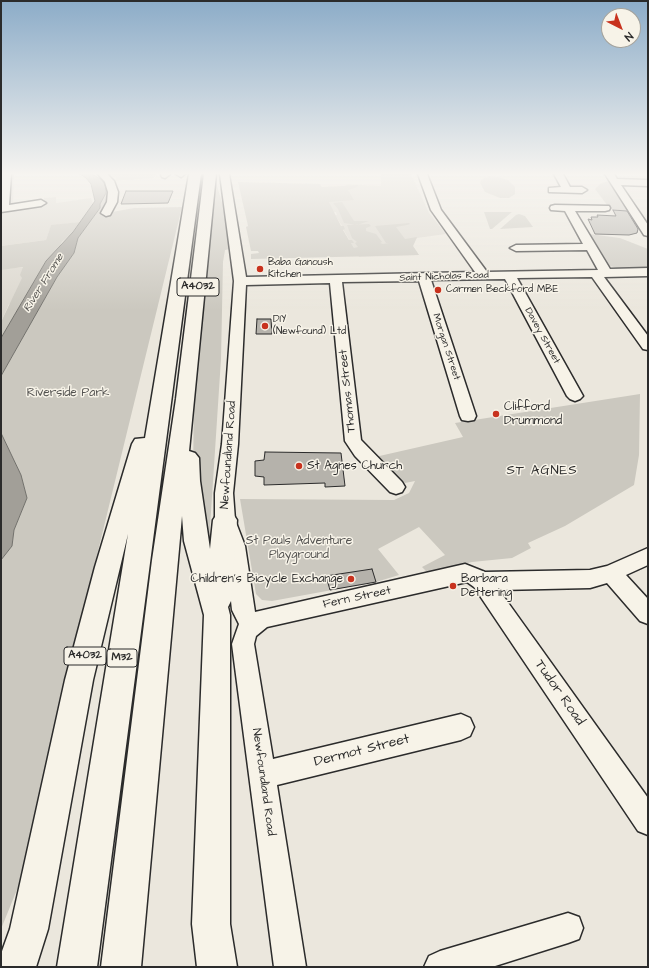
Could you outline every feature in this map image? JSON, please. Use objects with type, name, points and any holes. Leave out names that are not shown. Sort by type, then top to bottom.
[{"type":"highway","name":"A4032","points":[[16,967],[29,929],[79,680],[107,567],[168,349],[188,219]]},
{"type":"highway","name":"A4032","points":[[205,219],[186,399],[189,480],[196,541],[217,615],[211,924],[217,967]]},
{"type":"highway","name":"M32","points":[[77,967],[168,349]]},
{"type":"highway","name":"M32","points":[[121,967],[164,568],[186,399]]},
{"type":"highway","points":[[217,615],[225,520]]},
{"type":"street","name":"Newfoundland Road","points":[[233,219],[240,281],[230,444],[224,493],[225,520],[235,546],[243,610],[251,626],[245,635],[243,644],[290,967]]},
{"type":"street","points":[[443,219],[483,276]]},
{"type":"street","points":[[574,219],[591,248],[601,273],[648,346]]},
{"type":"street","points":[[639,219],[648,233]]},
{"type":"street","points":[[456,237],[470,237]]},
{"type":"street","points":[[516,248],[529,246],[591,248]]},
{"type":"street","name":"Saint Nicholas Road","points":[[240,281],[648,272]]},
{"type":"street","name":"Davey Street","points":[[509,275],[575,396]]},
{"type":"street","name":"Morgan Street","points":[[424,277],[468,416]]},
{"type":"street","name":"Thomas Street","points":[[336,279],[353,441],[361,452],[396,486]]},
{"type":"street","name":"Fern Street","points":[[251,626],[266,617],[473,577],[536,582],[590,579],[611,573],[648,556]]},
{"type":"street","points":[[611,573],[648,614]]},
{"type":"street","name":"Tudor Road","points":[[473,577],[648,821]]},
{"type":"street","name":"Dermot Street","points":[[262,775],[461,727]]},
{"type":"street","points":[[440,967],[568,928]]},
{"type":"shaded area","points":[[1,219],[82,219],[80,222],[51,226],[46,240],[1,246]]},
{"type":"shaded area","points":[[338,219],[434,219],[446,234],[417,238],[413,246],[419,255],[359,257],[343,229],[345,229],[344,226],[342,226]]},
{"type":"shaded area","points":[[27,267],[22,302],[9,304],[1,322],[2,269]]},
{"type":"green space","name":"Riverside Park","points":[[92,219],[179,219],[86,600],[66,671],[29,860],[1,929],[1,560],[12,546],[14,530],[27,498],[21,475],[1,433],[1,376],[57,277],[74,253],[78,238]]},
{"type":"green space","points":[[211,219],[226,219],[230,249],[225,250],[223,262],[221,359],[210,527],[211,545],[206,549],[193,485],[194,378]]},
{"type":"green space","points":[[246,219],[338,219],[341,226],[344,226],[345,229],[343,230],[349,240],[352,240],[354,243],[351,243],[354,248],[358,247],[355,243],[357,242],[352,238],[347,225],[369,224],[371,226],[366,228],[366,231],[376,234],[382,242],[380,243],[383,244],[389,243],[386,243],[375,226],[409,223],[410,224],[396,227],[405,239],[417,237],[413,246],[419,255],[251,259],[251,254],[259,253],[258,251],[251,251],[246,227],[248,226]]},
{"type":"green space","points":[[342,219],[369,221],[357,225],[344,223]]},
{"type":"green space","points":[[487,219],[504,219],[492,229],[490,229]]},
{"type":"green space","points":[[511,219],[527,219],[533,227],[500,229]]},
{"type":"green space","points":[[80,222],[71,234],[62,242],[57,251],[46,261],[1,338],[1,322],[22,278],[20,275],[23,267],[1,270],[1,246],[46,240],[51,225]]},
{"type":"green space","points":[[590,234],[620,238],[648,249],[648,268],[617,268],[610,266]]},
{"type":"green space","name":"St Pauls Adventure Playground","points":[[640,394],[639,455],[634,485],[565,526],[528,543],[531,548],[512,558],[472,562],[428,573],[422,567],[445,555],[419,527],[378,549],[399,575],[376,582],[272,601],[262,600],[256,594],[240,499],[394,500],[409,493],[415,481],[405,483],[397,478],[375,457],[463,437],[455,423]]},
{"type":"water","name":"River Frome","points":[[82,219],[92,219],[78,238],[74,253],[57,277],[1,376],[1,338],[46,261],[73,232]]},
{"type":"water","points":[[1,433],[21,475],[27,498],[14,530],[12,546],[1,560]]},
{"type":"building","points":[[588,219],[632,219],[638,229],[637,233],[629,235],[595,234]]},
{"type":"building","name":"DIY (Newfound) Ltd","points":[[257,319],[271,319],[272,334],[256,334]]},
{"type":"building","name":"St Agnes Church","points":[[265,452],[341,453],[345,486],[325,487],[325,483],[264,485],[264,477],[255,476],[255,461],[264,460]]},
{"type":"building","name":"Children's Bicycle Exchange","points":[[372,569],[376,582],[330,590],[326,576]]},
{"type":"place","name":"Baba Ganoush Kitchen","points":[[260,269]]},
{"type":"place","name":"Carmen Beckford MBE","points":[[438,290]]},
{"type":"place","name":"DIY (Newfound) Ltd","points":[[265,326]]},
{"type":"place","name":"Clifford Drummond","points":[[496,414]]},
{"type":"place","name":"St Agnes Church","points":[[299,466]]},
{"type":"place","name":"Children's Bicycle Exchange","points":[[351,579]]},
{"type":"place","name":"Barbara Dettering","points":[[453,586]]},
{"type":"district","name":"ST AGNES","points":[[542,471]]}]
